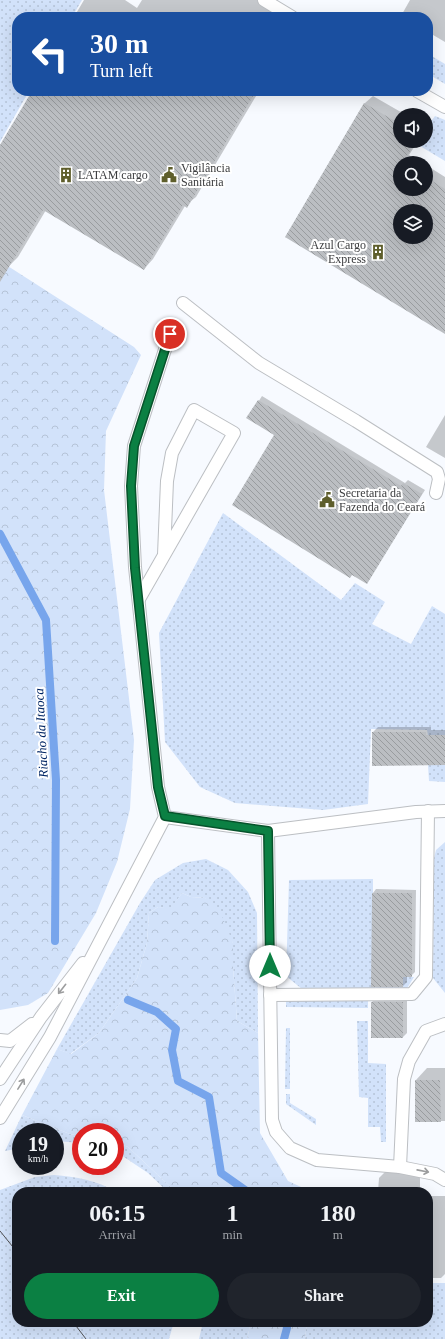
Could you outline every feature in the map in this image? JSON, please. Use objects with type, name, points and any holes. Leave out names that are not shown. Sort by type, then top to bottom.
[{"type":"lane","points":[[264,0],[284,12]]},
{"type":"lane","points":[[426,96],[445,107]]},
{"type":"lane","points":[[183,303],[259,363],[437,472],[439,479],[436,493]]},
{"type":"lane","points":[[0,1118],[50,1037],[104,936],[165,816],[158,787],[138,599],[131,486],[134,446],[170,334]]},
{"type":"lane","points":[[138,599],[164,555],[234,433],[194,410],[172,453],[167,481],[164,555]]},
{"type":"lane","points":[[165,816],[268,831],[428,811],[445,811]]},
{"type":"lane","points":[[270,995],[412,994],[426,977],[428,811]]},
{"type":"lane","points":[[268,831],[272,1120],[276,1132],[290,1148],[317,1160],[400,1167],[435,1174],[445,1180]]},
{"type":"lane","points":[[0,1079],[41,1017],[104,936]]},
{"type":"lane","points":[[0,1040],[10,1041],[41,1017]]},
{"type":"lane","points":[[400,1167],[404,1079],[409,1061],[426,1031],[445,1024]]},
{"type":"green space","points":[[0,0],[82,0],[75,12],[12,12],[12,96],[26,96],[0,142]]},
{"type":"green space","points":[[433,57],[445,64],[445,84],[433,77]]},
{"type":"green space","points":[[435,116],[445,120],[445,161],[423,148],[433,148],[433,119]]},
{"type":"green space","points":[[0,261],[134,347],[141,355],[106,431],[104,490],[134,740],[130,809],[117,862],[96,913],[48,993],[28,1005],[0,1010]]},
{"type":"green space","points":[[223,513],[341,600],[355,583],[385,602],[372,624],[411,644],[432,606],[445,614],[445,735],[428,735],[427,730],[371,729],[368,804],[323,810],[235,803],[200,787],[165,742],[159,633]]},
{"type":"green space","points":[[428,765],[445,765],[445,782],[429,781]]},
{"type":"green space","points":[[445,842],[445,993],[433,978],[434,858],[436,850]]},
{"type":"green space","points":[[206,859],[228,870],[248,892],[257,913],[258,1033],[237,1021],[233,967],[233,943],[205,898],[191,897],[182,893],[171,909],[158,907],[149,913],[147,943],[137,978],[99,1033],[70,1054],[57,1049],[140,903],[155,880],[183,863]]},
{"type":"green space","points":[[373,879],[373,976],[414,977],[406,990],[302,989],[286,976],[289,880]]},
{"type":"green space","points":[[182,893],[191,897],[205,898],[218,908],[233,943],[233,967],[237,1021],[258,1033],[260,1133],[288,1181],[301,1187],[171,1187],[128,1147],[124,1145],[124,1123],[72,1123],[72,1134],[64,1132],[64,1123],[42,1123],[22,1115],[57,1049],[71,1054],[99,1033],[137,978],[147,943],[149,913],[158,907],[171,908]]},
{"type":"green space","points":[[286,999],[368,1000],[368,1008],[286,1007]]},
{"type":"green space","points":[[357,1021],[368,1021],[368,1063],[386,1064],[386,1142],[381,1142],[380,1127],[368,1127],[368,1098],[359,1097]]},
{"type":"green space","points":[[286,1028],[290,1028],[290,1089],[285,1089]]},
{"type":"green space","points":[[286,1094],[290,1094],[290,1103],[316,1119],[316,1125],[286,1104]]},
{"type":"green space","points":[[22,1115],[42,1123],[18,1123]]},
{"type":"green space","points":[[64,1132],[72,1134],[72,1142],[64,1142]]},
{"type":"green space","points":[[12,1136],[12,1150],[5,1151]]},
{"type":"green space","points":[[124,1145],[128,1147],[171,1187],[163,1187],[148,1173],[124,1157]]},
{"type":"green space","points":[[54,1175],[86,1180],[106,1187],[12,1187],[12,1327],[173,1327],[169,1339],[0,1339],[0,1190],[35,1177]]},
{"type":"green space","points":[[433,1283],[445,1283],[445,1339],[305,1339],[306,1327],[433,1327]]},
{"type":"green space","points":[[202,1327],[250,1327],[247,1339],[199,1339]]},
{"type":"green space","points":[[250,1327],[306,1327],[305,1339],[247,1339]]},
{"type":"building","name":"LATAM cargo","points":[[29,96],[253,96],[187,208],[183,205],[144,270],[43,210],[0,282],[0,145]]},
{"type":"building","name":"Azul Cargo Express","points":[[364,103],[393,120],[393,148],[412,148],[407,156],[393,156],[393,196],[433,196],[433,181],[445,189],[445,334],[285,237]]},
{"type":"building","name":"Secretaria da Fazenda do Ceará","points":[[258,400],[401,486],[403,483],[422,494],[367,584],[352,575],[350,578],[232,505],[274,435],[246,418]]},
{"type":"building","points":[[372,732],[426,732],[426,735],[445,735],[445,765],[372,766]]},
{"type":"building","points":[[372,893],[412,893],[412,977],[403,977],[403,987],[371,987]]},
{"type":"building","points":[[371,1002],[403,1002],[403,1038],[371,1038]]},
{"type":"building","points":[[415,1080],[440,1080],[441,1122],[415,1122]]},
{"type":"waterway","name":"Riacho da Itaoca","points":[[0,534],[46,620],[56,780],[55,941]]},
{"type":"waterway","name":"Riacho da Itaoca","points":[[128,1000],[157,1012],[176,1029],[172,1050],[178,1081],[209,1097],[221,1173],[241,1187]]},
{"type":"waterway","name":"Riacho da Itaoca","points":[[284,1339],[287,1327]]},
{"type":"tram line","points":[[0,1231],[12,1246]]},
{"type":"tram line","points":[[77,1327],[86,1339]]},
{"type":"place","name":"LATAM cargo","points":[[66,175]]},
{"type":"place","name":"Vigilância Sanitária","points":[[169,175]]},
{"type":"place","name":"Azul Cargo Express","points":[[378,252]]},
{"type":"place","name":"Secretaria da Fazenda do Ceará","points":[[327,500]]},
{"type":"route","points":[[170,334],[134,446],[131,486],[135,568],[158,787],[165,816],[268,831],[270,966]]}]
